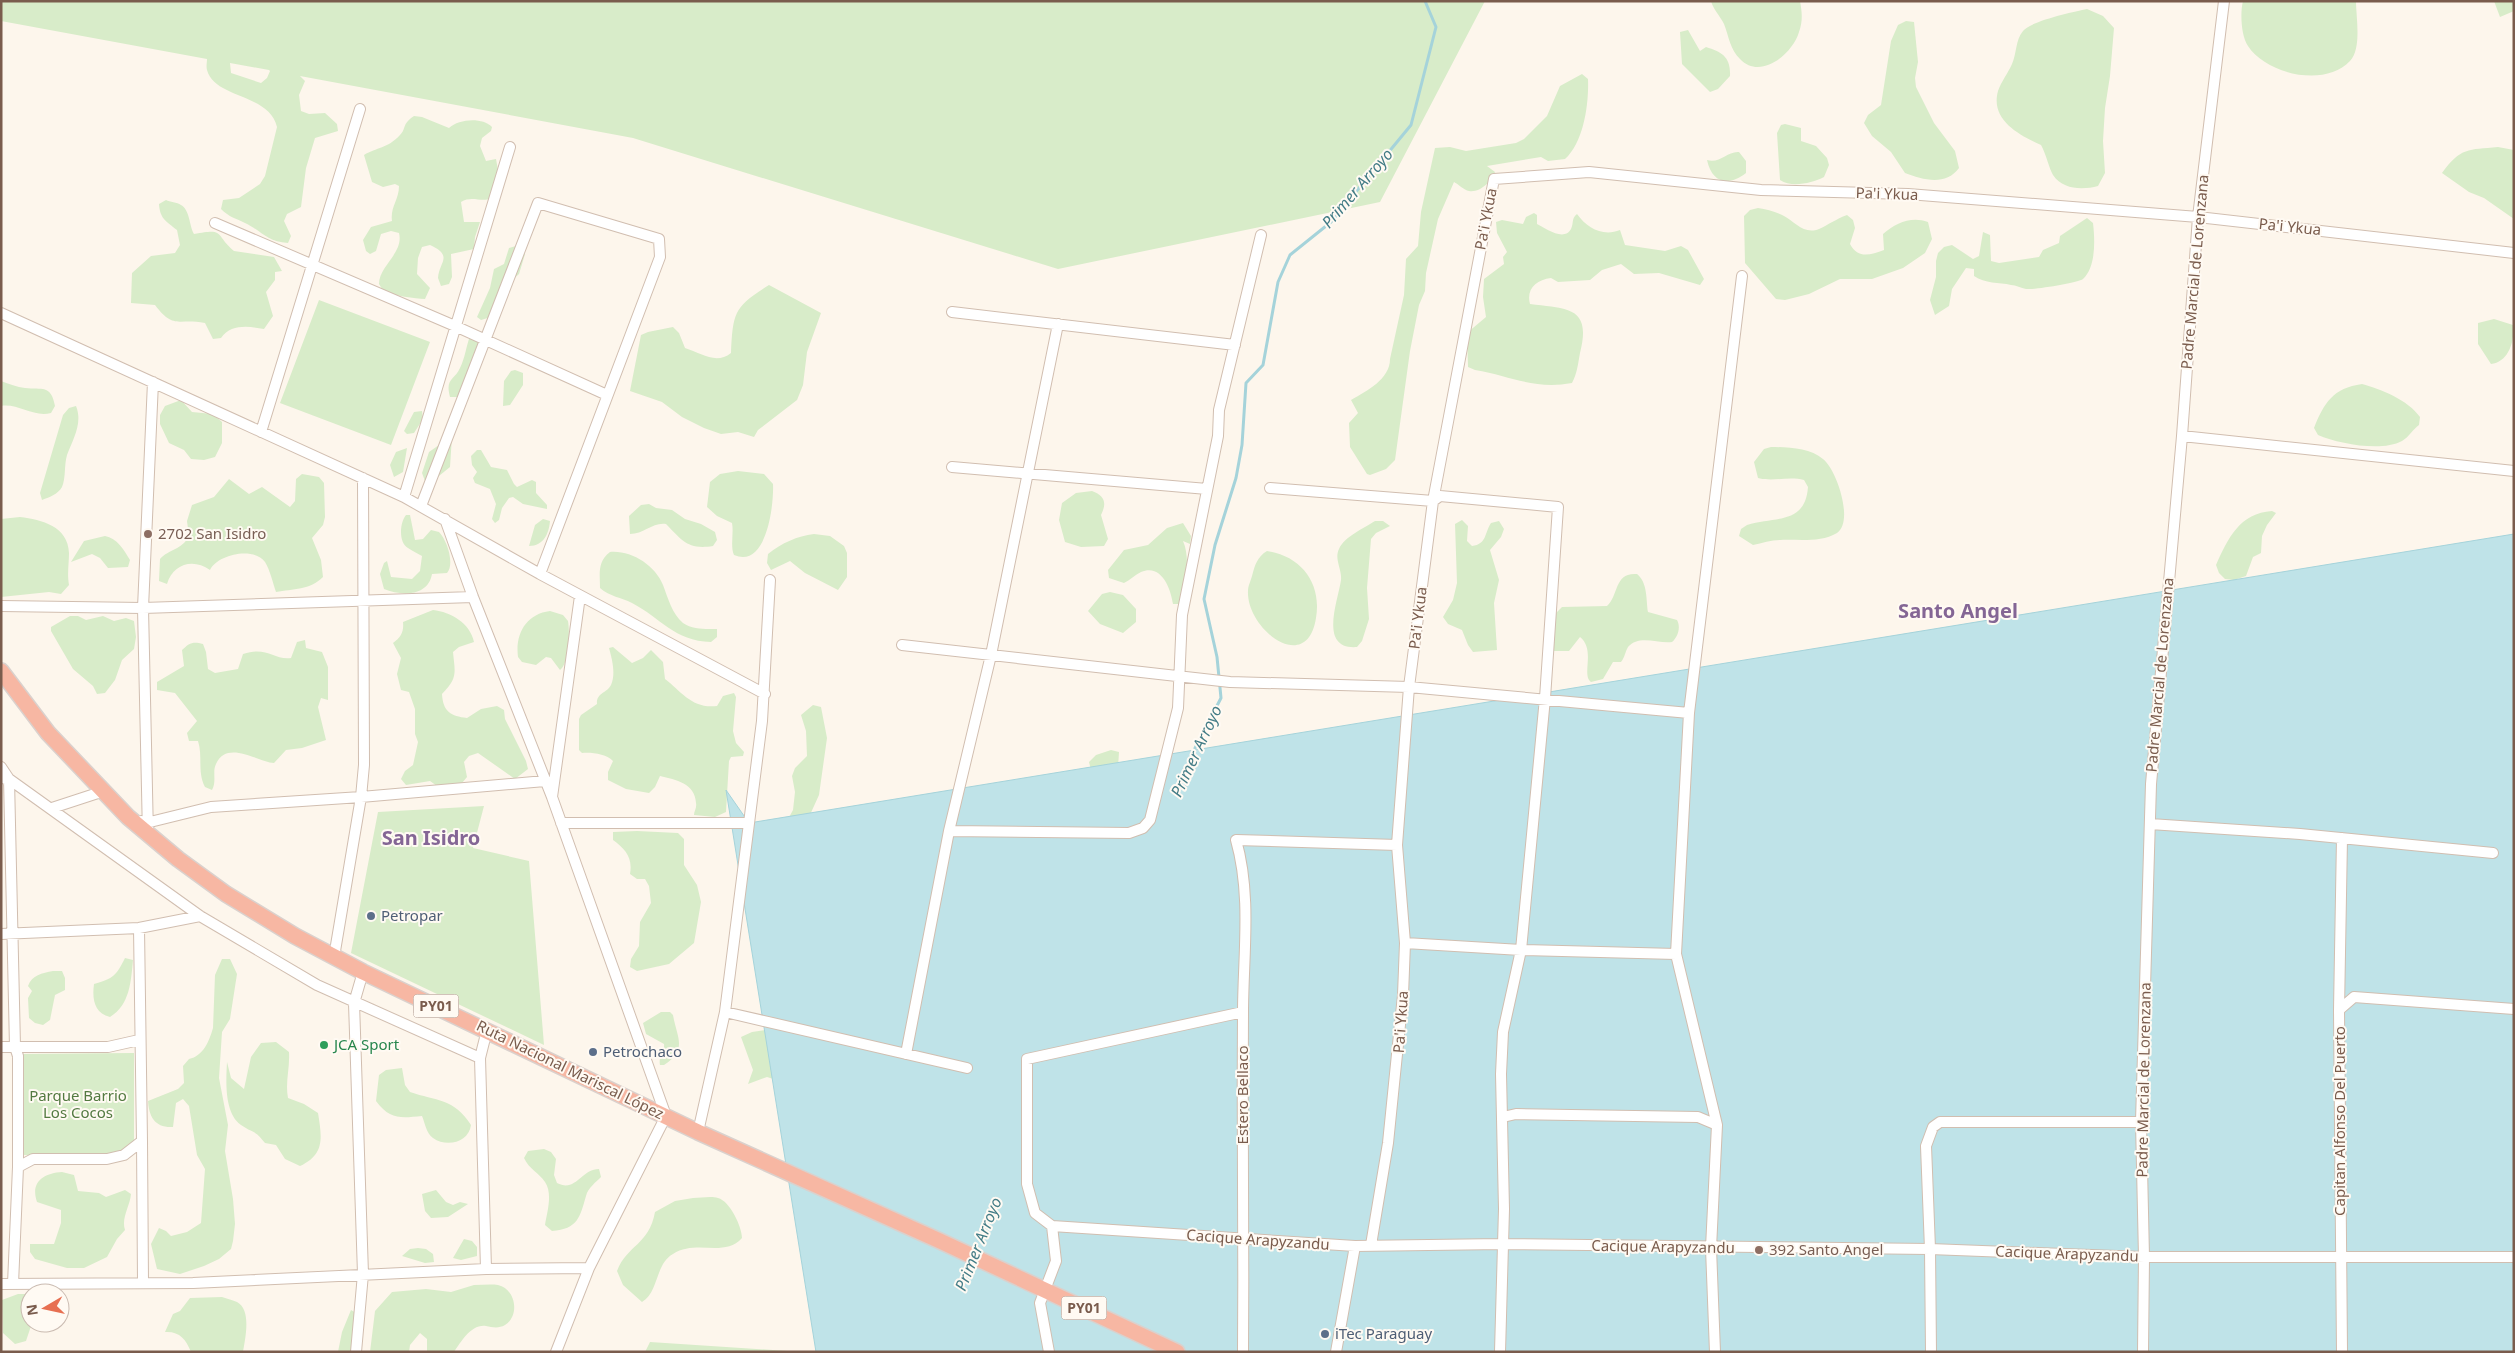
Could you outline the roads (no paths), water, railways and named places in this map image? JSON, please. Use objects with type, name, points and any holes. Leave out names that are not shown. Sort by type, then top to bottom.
[{"type":"highway","name":"Ruta Nacional Mariscal López","points":[[1,671],[48,733],[101,792],[128,817],[147,829],[226,894],[363,972],[698,1132],[940,1240],[1046,1290]]},
{"type":"highway","name":"PY01","points":[[1046,1290],[1177,1352]]},
{"type":"street","name":"Padre Marcial de Lorenzana","points":[[2143,1352],[2144,1256],[2141,1122],[2150,784],[2182,436],[2198,217],[2224,1]]},
{"type":"street","points":[[262,432],[360,109]]},
{"type":"street","points":[[404,497],[510,147]]},
{"type":"street","name":"Pa'i Ykua","points":[[1371,1245],[1391,1124],[1398,1056],[1405,943],[1397,845],[1409,687],[1433,501],[1494,179],[1589,172],[1761,190],[1908,194],[2198,217],[2514,253]]},
{"type":"street","points":[[420,506],[538,203],[659,239],[660,257],[540,574]]},
{"type":"street","points":[[215,223],[455,326],[607,395]]},
{"type":"street","points":[[949,831],[1129,832],[1143,828],[1150,820],[1178,708],[1182,615],[1218,436],[1220,410],[1261,235]]},
{"type":"street","points":[[1715,1352],[1711,1248],[1717,1125],[1676,954],[1688,712],[1742,276]]},
{"type":"street","points":[[952,312],[1234,346]]},
{"type":"street","points":[[1,313],[404,497],[445,518],[580,596],[765,694]]},
{"type":"street","points":[[906,1054],[949,831],[991,655],[1058,324]]},
{"type":"street","points":[[153,382],[143,608],[147,829],[211,807],[361,797],[545,781]]},
{"type":"street","points":[[2182,436],[2514,472]]},
{"type":"street","points":[[952,467],[1208,489]]},
{"type":"street","points":[[334,957],[361,797],[364,740],[363,478]]},
{"type":"street","points":[[1270,488],[1433,501],[1440,496],[1558,507],[1545,698],[1521,950],[1503,1032],[1504,1209],[1500,1352]]},
{"type":"street","points":[[445,518],[473,597],[552,797],[666,1116],[589,1268],[556,1352]]},
{"type":"street","points":[[698,1132],[725,1012],[765,694],[770,580]]},
{"type":"street","points":[[552,797],[580,596]]},
{"type":"street","points":[[1,606],[143,608],[473,597]]},
{"type":"street","points":[[902,645],[1213,680],[1409,687],[1688,712]]},
{"type":"street","points":[[1,767],[5,779],[6,933],[15,1047],[18,1056],[18,1167],[14,1284]]},
{"type":"street","points":[[5,779],[52,808],[200,916],[317,985],[480,1058]]},
{"type":"street","points":[[52,808],[101,792]]},
{"type":"street","points":[[561,823],[749,823]]},
{"type":"street","points":[[2150,824],[2342,838],[2493,853]]},
{"type":"street","points":[[2340,1010],[2342,838]]},
{"type":"street","name":"Estero Bellaco","points":[[1243,1352],[1243,1012],[1245,902],[1243,865],[1236,840],[1397,845]]},
{"type":"street","points":[[6,933],[139,928],[200,916]]},
{"type":"street","points":[[139,928],[142,1283]]},
{"type":"street","points":[[1405,943],[1521,950],[1676,954]]},
{"type":"street","points":[[356,1352],[363,1274],[354,1003],[363,972]]},
{"type":"street","name":"Capitan Alfonso Del Puerto","points":[[2342,1352],[2340,1010],[2354,997],[2514,1008]]},
{"type":"street","points":[[725,1012],[967,1068]]},
{"type":"street","points":[[1049,1352],[1040,1303],[1056,1261],[1052,1226],[1035,1213],[1027,1184],[1027,1059],[1243,1012]]},
{"type":"street","points":[[486,1270],[480,1058],[487,1030]]},
{"type":"street","points":[[1,1047],[108,1047],[139,1040]]},
{"type":"street","points":[[1503,1117],[1516,1114],[1698,1117],[1717,1125]]},
{"type":"street","points":[[1930,1352],[1930,1249],[1926,1146],[1933,1127],[1940,1122],[2141,1122]]},
{"type":"street","points":[[18,1167],[33,1159],[107,1159],[124,1155],[142,1141]]},
{"type":"street","name":"Cacique Arapyzandu","points":[[1052,1226],[1355,1246],[1502,1244],[1711,1248],[1930,1249],[2144,1256],[2514,1257]]},
{"type":"street","points":[[1336,1352],[1355,1246]]},
{"type":"street","points":[[1,1284],[142,1283],[363,1274],[589,1268]]},
{"type":"water","points":[[2514,534],[2514,1352],[816,1352],[726,790],[749,823]]},
{"type":"waterway","name":"Primer Arroyo","points":[[1192,754],[1221,698],[1217,657],[1204,599],[1215,545],[1236,478],[1242,445],[1246,383],[1263,365],[1278,282],[1290,255],[1331,222],[1411,125],[1436,27],[1425,1]]},
{"type":"place","name":"2702 San Isidro","points":[[148,534]]},
{"type":"place","name":"Petropar","points":[[371,916]]},
{"type":"place","name":"JCA Sport","points":[[324,1045]]},
{"type":"place","name":"Petrochaco","points":[[593,1052]]},
{"type":"place","name":"392 Santo Angel","points":[[1759,1250]]},
{"type":"place","name":"iTec Paraguay","points":[[1325,1334]]},
{"type":"district","name":"Santo Angel","points":[[1958,611]]},
{"type":"district","name":"San Isidro","points":[[431,838]]},
{"type":"park label","name":"Parque Barrio Los Cocos","points":[[78,1104]]}]
